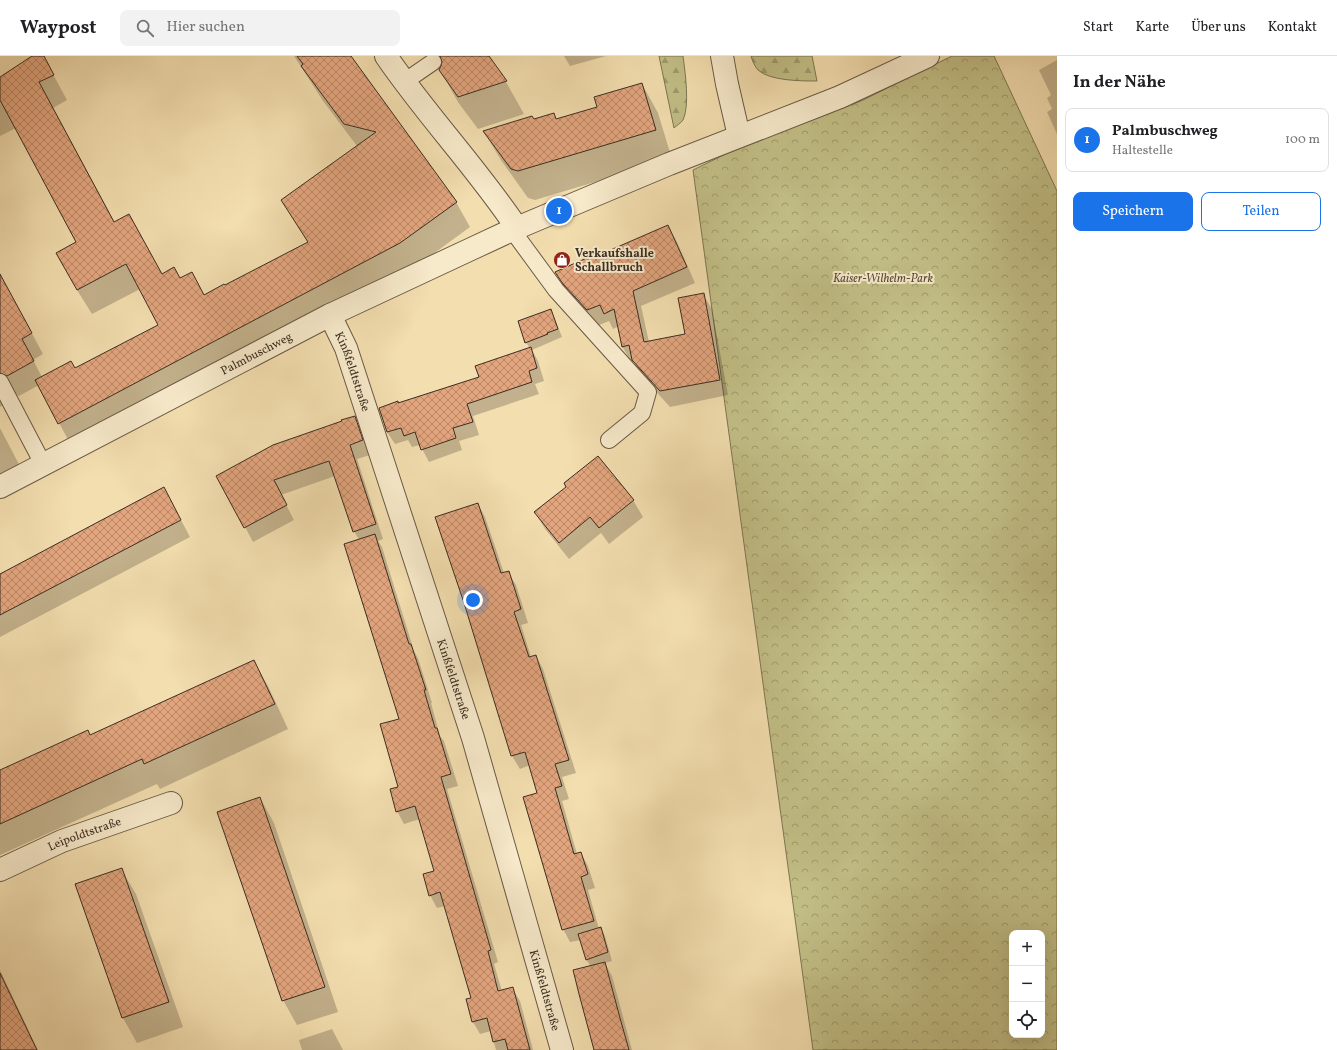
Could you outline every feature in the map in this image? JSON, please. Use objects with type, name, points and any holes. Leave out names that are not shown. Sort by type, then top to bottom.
[{"type":"street","points":[[386,56],[404,82],[502,206],[514,229]]},
{"type":"street","points":[[722,56],[739,136]]},
{"type":"street","name":"Palmbuschweg","points":[[0,487],[330,315],[514,229],[739,136],[819,106],[928,56]]},
{"type":"street","name":"Kinßfeldtstraße","points":[[330,315],[346,348],[473,738],[562,1050]]},
{"type":"street","name":"Leipoldtstraße","points":[[0,870],[62,841],[171,802]]},
{"type":"lane","points":[[404,82],[433,62]]},
{"type":"lane","points":[[514,229],[556,290],[648,392],[642,413],[609,440]]},
{"type":"lane","points":[[0,382],[43,464]]},
{"type":"green space","points":[[659,56],[683,56],[687,98],[685,114],[683,120],[674,128]]},
{"type":"green space","points":[[751,56],[812,56],[817,81],[786,80],[763,74],[756,67]]},
{"type":"green space","name":"Kaiser-Wilhelm-Park","points":[[952,56],[994,56],[1057,191],[1057,1050],[813,1050],[693,170],[740,147],[861,101]]},
{"type":"building","points":[[32,56],[44,56],[54,75],[39,82],[114,222],[129,214],[162,274],[174,267],[180,278],[192,272],[204,295],[308,242],[281,200],[376,132],[344,124],[301,66],[303,64],[297,56],[351,56],[457,202],[400,243],[58,424],[35,380],[71,361],[75,368],[158,325],[126,264],[77,290],[56,253],[76,242],[0,100],[0,77]]},
{"type":"building","points":[[440,56],[489,56],[507,81],[458,97],[439,70],[442,62]]},
{"type":"building","points":[[642,83],[656,130],[518,171],[511,169],[483,131],[532,116],[534,119],[554,113],[556,119],[597,107],[594,97]]},
{"type":"building","points":[[668,225],[687,267],[633,291],[644,342],[685,334],[678,298],[704,293],[720,380],[660,391],[632,360],[629,345],[622,347],[614,309],[604,314],[600,305],[587,310],[563,284],[555,272],[598,253],[599,255]]},
{"type":"building","points":[[0,274],[32,333],[22,339],[34,361],[7,376],[0,373]]},
{"type":"building","points":[[551,309],[558,329],[525,343],[518,321]]},
{"type":"building","points":[[531,347],[537,368],[529,371],[532,382],[467,404],[473,422],[453,428],[456,438],[421,450],[415,432],[404,436],[401,428],[387,432],[379,408],[479,377],[475,366]]},
{"type":"building","points":[[355,416],[363,440],[350,445],[376,524],[353,532],[329,461],[274,480],[287,505],[244,528],[216,476],[273,445]]},
{"type":"building","points":[[598,456],[634,500],[599,528],[590,517],[559,543],[534,512],[566,487],[564,483]]},
{"type":"building","points":[[164,487],[181,520],[0,615],[0,574]]},
{"type":"building","points":[[478,503],[501,573],[509,571],[521,609],[514,612],[529,657],[536,655],[569,760],[555,764],[562,786],[555,788],[574,854],[581,852],[588,874],[581,877],[594,921],[562,930],[523,797],[537,793],[525,752],[511,756],[464,603],[435,517]]},
{"type":"building","points":[[375,534],[409,644],[411,644],[426,690],[424,690],[435,728],[437,728],[451,774],[441,777],[491,950],[488,951],[498,991],[513,987],[530,1050],[508,1050],[505,1039],[493,1042],[487,1018],[472,1022],[466,999],[471,998],[440,892],[429,896],[423,874],[434,871],[415,806],[396,812],[390,789],[398,787],[380,724],[399,719],[344,544]]},
{"type":"building","points":[[254,660],[275,704],[144,764],[142,759],[0,824],[0,770],[88,730],[90,735]]},
{"type":"building","points":[[260,797],[325,987],[282,1001],[217,812]]},
{"type":"building","points":[[122,868],[169,1002],[122,1018],[75,884]]},
{"type":"building","points":[[601,927],[608,952],[586,960],[578,934]]},
{"type":"building","points":[[605,962],[629,1050],[594,1050],[573,970]]},
{"type":"building","points":[[0,973],[37,1050],[0,1050]]},
{"type":"place","name":"Palmbuschweg","points":[[559,211]]},
{"type":"place","name":"Verkaufshalle Schallbruch","points":[[562,260]]}]
